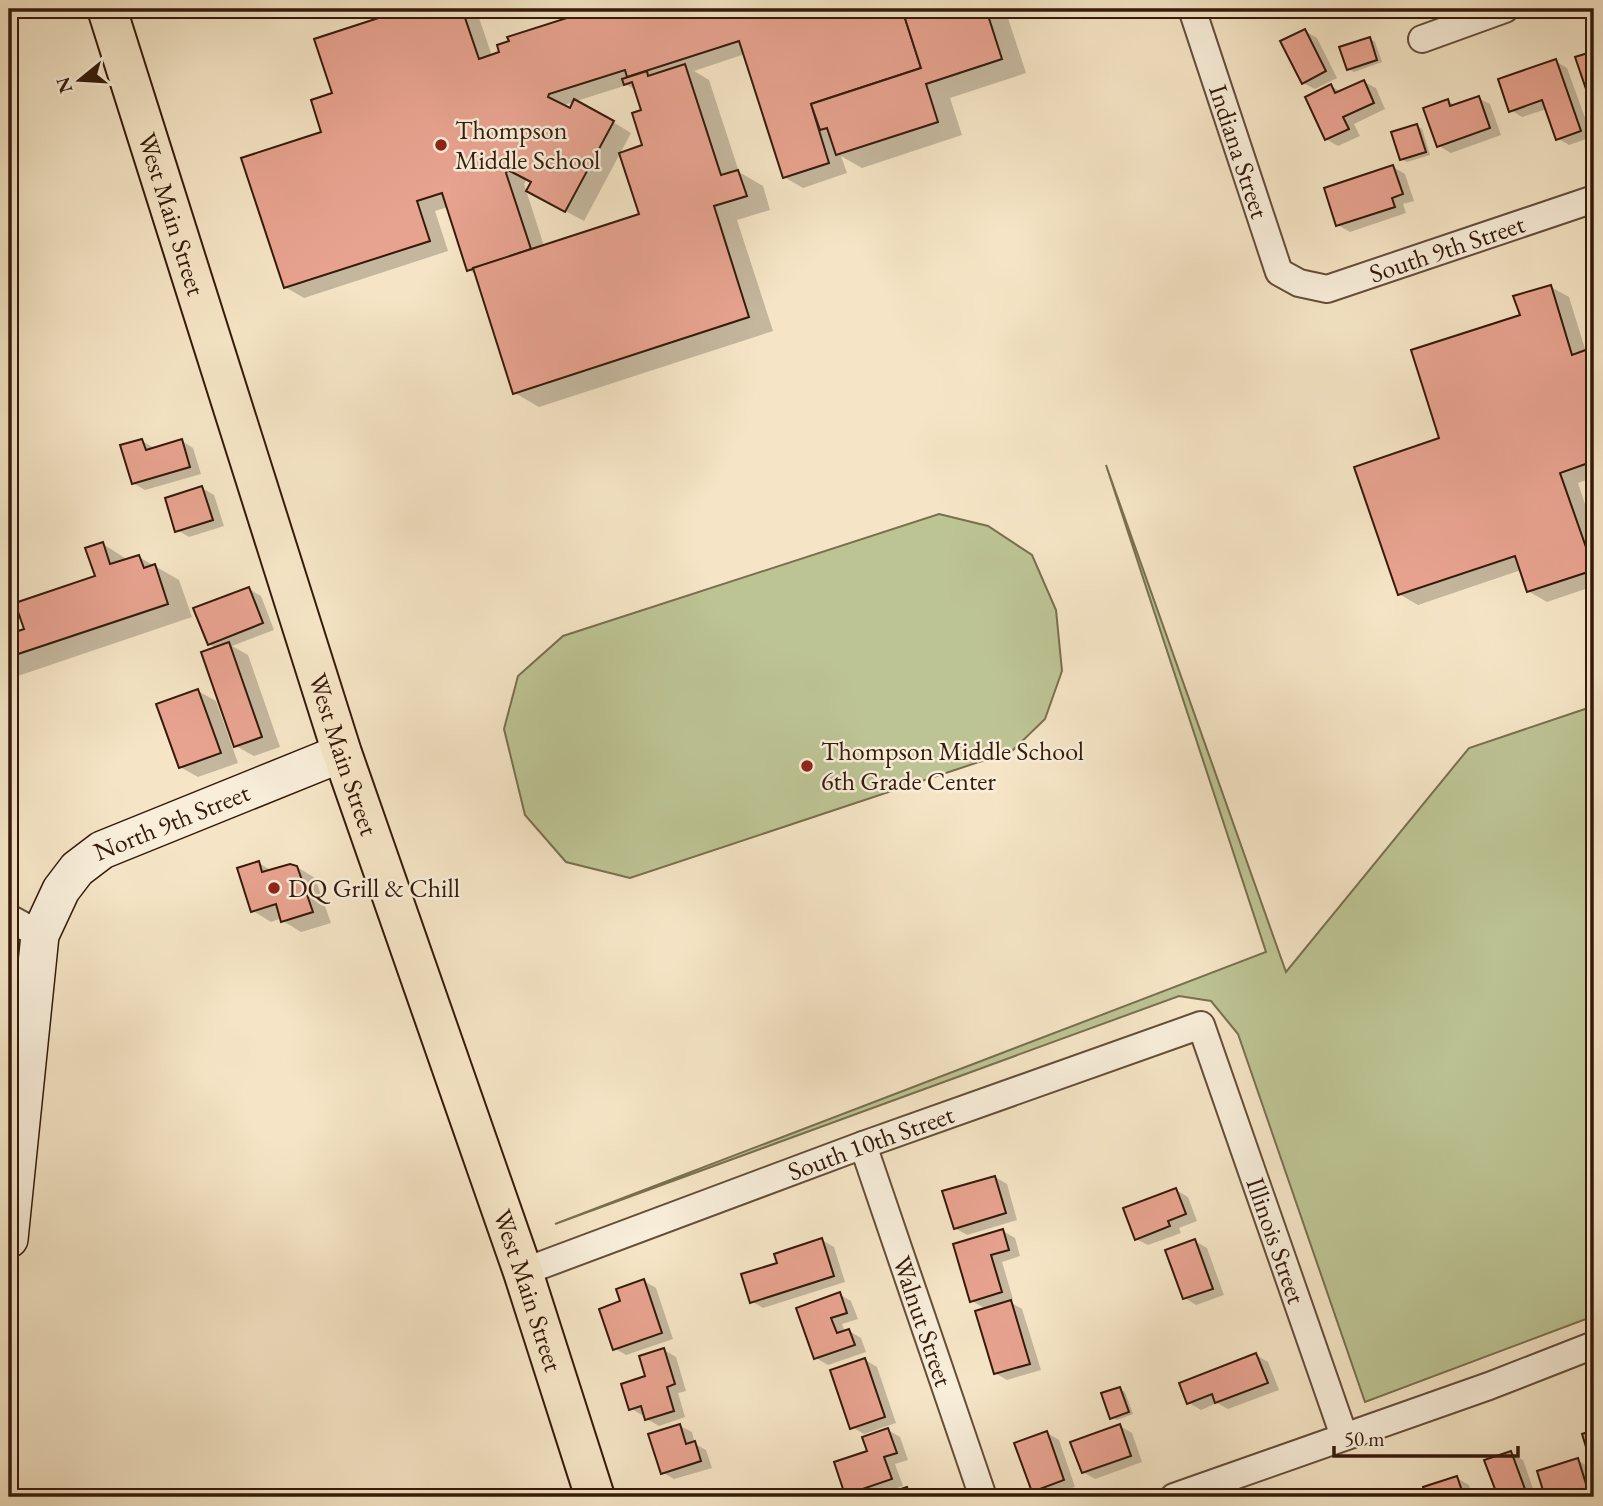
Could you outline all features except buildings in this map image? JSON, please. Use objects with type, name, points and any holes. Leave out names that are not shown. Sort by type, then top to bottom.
[{"type":"main road","name":"West Main Street","points":[[107,9],[342,753],[523,1272],[595,1497]]},
{"type":"street","name":"Indiana Street","points":[[1192,9],[1279,272],[1299,283]]},
{"type":"street","points":[[1422,39],[1505,9]]},
{"type":"street","name":"South 9th Street","points":[[1299,283],[1327,289],[1594,199]]},
{"type":"street","name":"North 9th Street","points":[[9,1239],[24,927],[61,891],[76,869],[102,850],[342,753]]},
{"type":"street","name":"South 10th Street","points":[[523,1272],[863,1145],[1201,1026],[1208,1046]]},
{"type":"street","name":"Illinois Street","points":[[1208,1046],[1344,1436]]},
{"type":"street","name":"Walnut Street","points":[[863,1145],[983,1497]]},
{"type":"street","points":[[1174,1497],[1489,1386],[1594,1345]]},
{"type":"green space","points":[[1106,465],[1286,972],[1469,748],[1594,706],[1594,1316],[1365,1402],[1238,1034],[1211,1001],[1179,996],[555,1224],[1266,952]]},
{"type":"green space","points":[[939,514],[988,526],[1032,555],[1056,610],[1062,671],[1045,719],[1012,751],[630,878],[566,862],[525,815],[504,729],[518,676],[563,636]]},
{"type":"place","name":"Thompson Middle School","points":[[441,145]]},
{"type":"place","name":"Thompson Middle School 6th Grade Center","points":[[807,766]]},
{"type":"place","name":"DQ Grill & Chill","points":[[274,888]]}]
